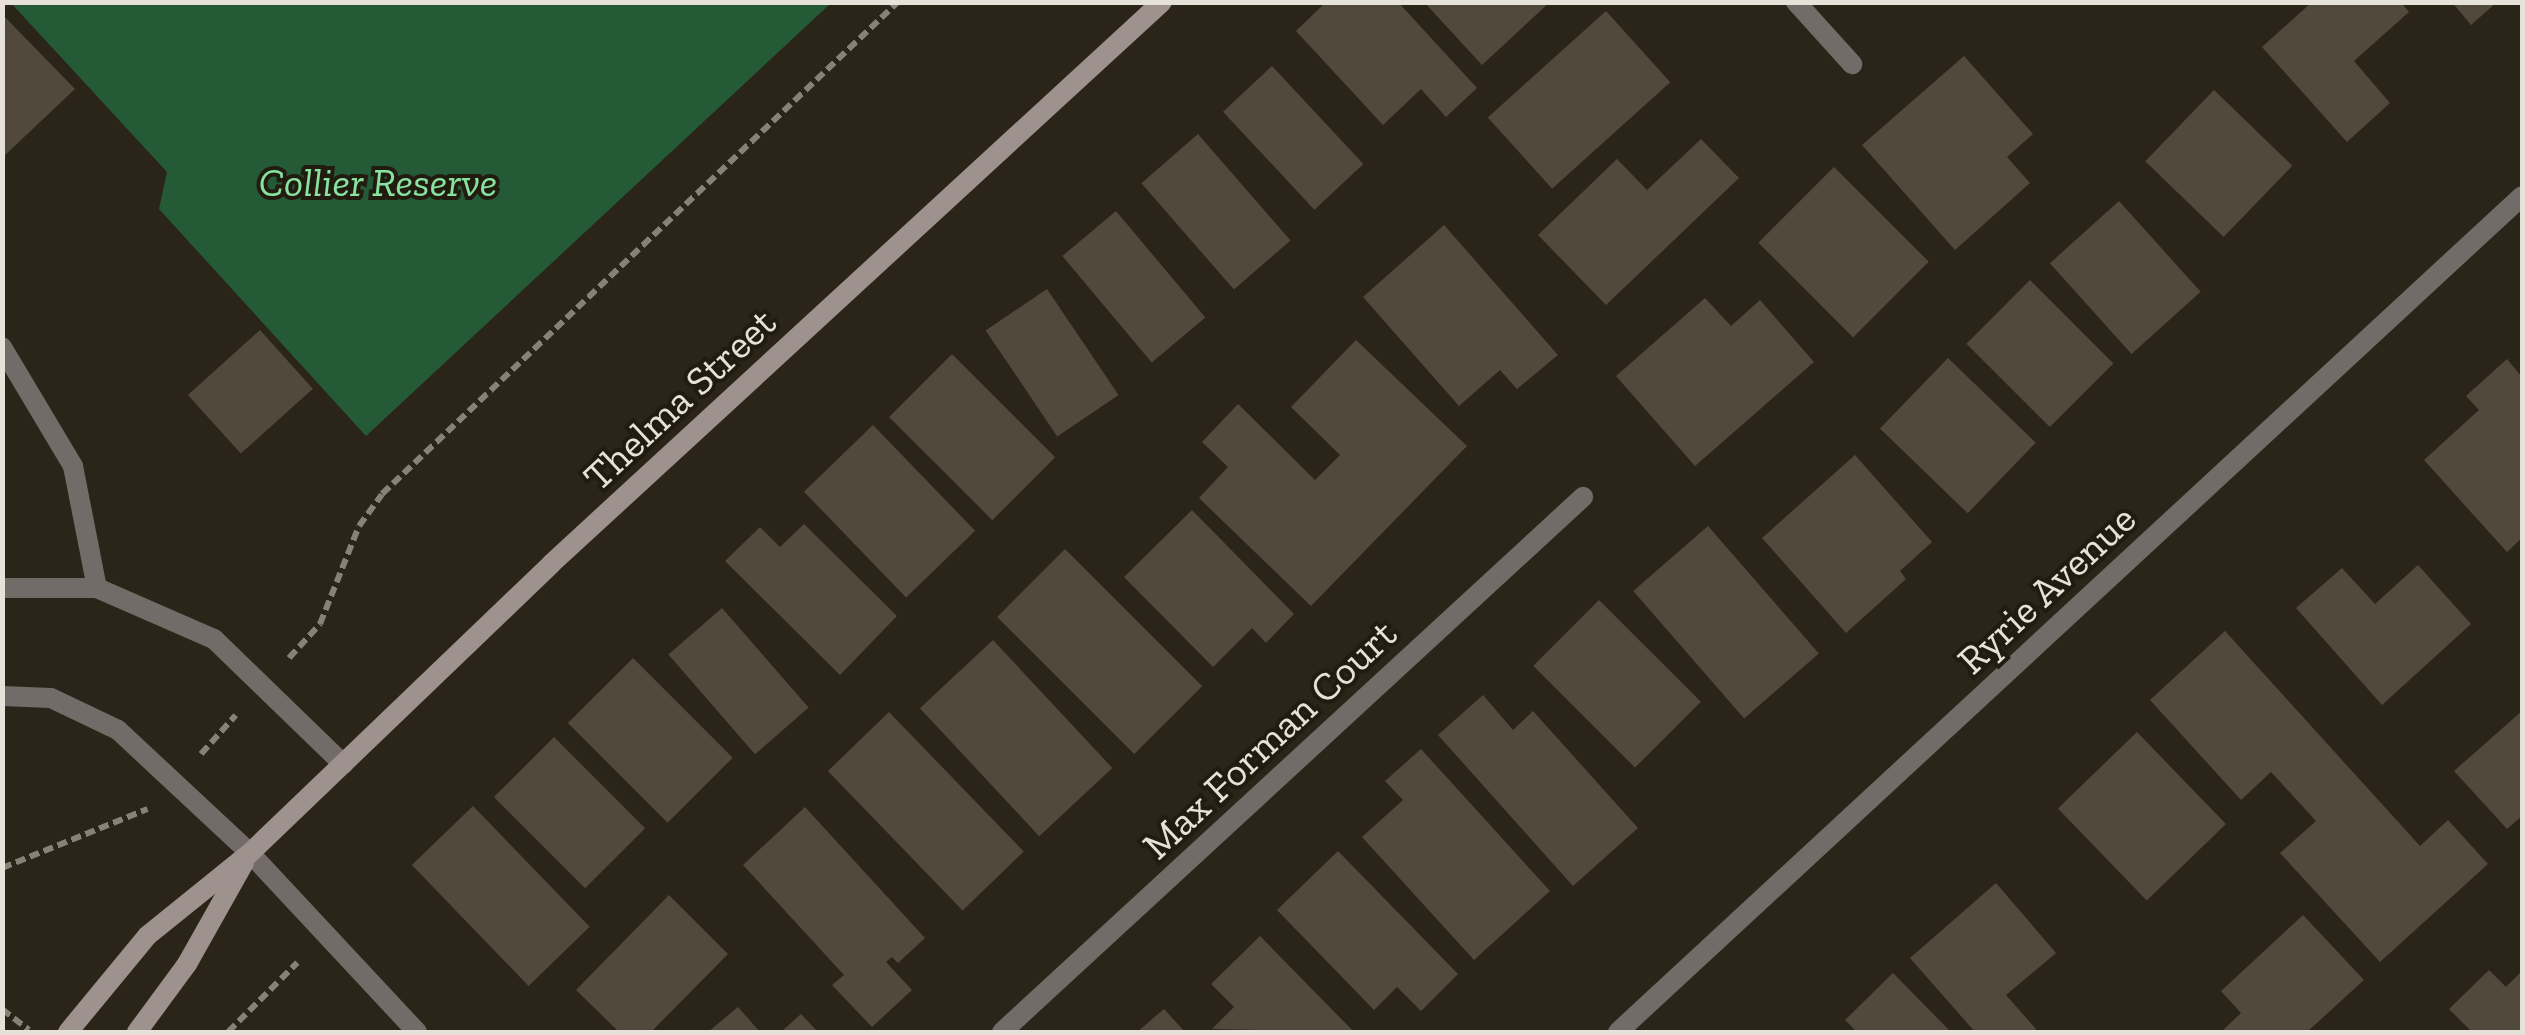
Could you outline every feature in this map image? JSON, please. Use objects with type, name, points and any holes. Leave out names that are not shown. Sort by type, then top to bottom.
[{"type":"main road","name":"Thelma Street","points":[[68,1032],[146,936],[250,853],[1162,2]]},
{"type":"main road","name":"Thelma Street","points":[[136,1032],[187,964],[250,853]]},
{"type":"street","points":[[1796,2],[1852,64]]},
{"type":"street","name":"Ryrie Avenue","points":[[1618,1032],[2522,196]]},
{"type":"street","points":[[2,347],[73,466],[97,588]]},
{"type":"street","name":"Max Forman Court","points":[[1002,1032],[1583,497]]},
{"type":"street","points":[[2,588],[97,588],[214,639],[343,764]]},
{"type":"street","points":[[2,696],[51,698],[118,730],[250,853],[417,1032]]},
{"type":"path","points":[[264,684],[320,624],[359,526],[382,494],[898,2]]},
{"type":"path","points":[[228,1032],[302,959],[313,971]]},
{"type":"path","points":[[2,1009],[32,1032]]},
{"type":"green space","name":"Collier Reserve","points":[[11,3],[831,3],[366,436],[159,209],[167,172]]},
{"type":"building","points":[[1326,2],[1398,2],[1477,88],[1446,117],[1421,89],[1383,125],[1296,31]]},
{"type":"building","points":[[1424,2],[1550,2],[1482,65]]},
{"type":"building","points":[[2312,2],[2401,2],[2409,12],[2354,61],[2390,103],[2347,142],[2262,47]]},
{"type":"building","points":[[2452,2],[2497,2],[2471,25]]},
{"type":"building","points":[[1606,11],[1670,82],[1552,189],[1488,117]]},
{"type":"building","points":[[2,14],[75,89],[2,158]]},
{"type":"building","points":[[1964,56],[2033,134],[2007,157],[2030,183],[1955,250],[1862,145]]},
{"type":"building","points":[[1272,66],[1363,164],[1314,210],[1223,112]]},
{"type":"building","points":[[2214,90],[2292,166],[2224,237],[2145,161]]},
{"type":"building","points":[[1198,134],[1291,240],[1234,290],[1141,183]]},
{"type":"building","points":[[1701,139],[1739,178],[1606,305],[1538,235],[1617,159],[1647,190]]},
{"type":"building","points":[[1834,167],[1929,262],[1853,337],[1758,243]]},
{"type":"building","points":[[2119,201],[2201,292],[2132,354],[2050,263]]},
{"type":"building","points":[[1116,211],[1205,317],[1152,362],[1062,256]]},
{"type":"building","points":[[1444,225],[1558,355],[1517,389],[1500,370],[1459,406],[1363,297]]},
{"type":"building","points":[[2030,280],[2113,363],[2050,427],[1966,344]]},
{"type":"building","points":[[1047,289],[1119,395],[1057,436],[986,330]]},
{"type":"building","points":[[1705,298],[1731,326],[1760,300],[1814,362],[1695,466],[1616,376]]},
{"type":"building","points":[[260,330],[313,389],[241,454],[188,395]]},
{"type":"building","points":[[1356,340],[1467,446],[1311,606],[1199,498],[1228,467],[1202,442],[1238,404],[1315,480],[1340,455],[1291,407]]},
{"type":"building","points":[[952,354],[1055,457],[992,520],[889,417]]},
{"type":"building","points":[[1948,358],[2036,443],[1968,513],[1880,428]]},
{"type":"building","points":[[2507,359],[2522,377],[2522,538],[2507,552],[2424,460],[2479,410],[2466,396]]},
{"type":"building","points":[[873,425],[975,531],[906,597],[804,492]]},
{"type":"building","points":[[1855,455],[1932,542],[1900,571],[1906,579],[1846,633],[1762,538]]},
{"type":"building","points":[[1192,510],[1294,614],[1266,643],[1252,628],[1213,667],[1124,577]]},
{"type":"building","points":[[804,524],[897,616],[840,675],[725,561],[760,527],[780,547]]},
{"type":"building","points":[[1708,526],[1819,654],[1744,718],[1633,591]]},
{"type":"building","points":[[1065,549],[1202,686],[1134,754],[997,617]]},
{"type":"building","points":[[2418,565],[2471,624],[2382,705],[2296,608],[2342,568],[2375,604]]},
{"type":"building","points":[[1599,600],[1701,702],[1635,768],[1533,666]]},
{"type":"building","points":[[722,608],[809,708],[755,754],[668,655]]},
{"type":"building","points":[[2225,631],[2420,846],[2448,820],[2488,864],[2380,962],[2280,853],[2316,821],[2271,772],[2241,800],[2150,700]]},
{"type":"building","points":[[993,640],[1112,768],[1039,836],[920,708]]},
{"type":"building","points":[[633,658],[733,758],[668,823],[568,723]]},
{"type":"building","points":[[1483,695],[1513,730],[1533,711],[1638,828],[1573,886],[1438,735]]},
{"type":"building","points":[[2522,711],[2522,816],[2507,829],[2454,771]]},
{"type":"building","points":[[889,712],[1024,852],[963,911],[828,771]]},
{"type":"building","points":[[2137,732],[2226,824],[2147,900],[2058,808]]},
{"type":"building","points":[[554,737],[645,828],[585,888],[494,797]]},
{"type":"building","points":[[1421,749],[1550,891],[1474,960],[1362,837],[1403,800],[1385,781]]},
{"type":"building","points":[[473,806],[590,927],[529,986],[412,865]]},
{"type":"building","points":[[805,807],[925,938],[898,963],[892,957],[886,962],[912,990],[872,1027],[832,985],[844,975],[743,865]]},
{"type":"building","points":[[1338,851],[1458,974],[1421,1011],[1397,987],[1374,1010],[1277,910]]},
{"type":"building","points":[[1996,883],[2056,953],[2006,995],[2036,1029],[2032,1032],[1975,1032],[1910,958]]},
{"type":"building","points":[[669,895],[728,954],[651,1032],[619,1032],[576,990]]},
{"type":"building","points":[[2303,915],[2364,980],[2307,1032],[2221,1032],[2241,1013],[2221,991]]},
{"type":"building","points":[[1260,936],[1354,1032],[1212,1029],[1234,1007],[1211,984]]},
{"type":"building","points":[[2489,970],[2506,987],[2522,971],[2522,1032],[2472,1032],[2449,1009]]},
{"type":"building","points":[[1893,973],[1951,1032],[1857,1032],[1845,1020]]},
{"type":"building","points":[[738,1007],[760,1032],[708,1032]]},
{"type":"building","points":[[1164,1009],[1185,1032],[1137,1032]]},
{"type":"building","points":[[801,1014],[818,1032],[781,1032]]}]
